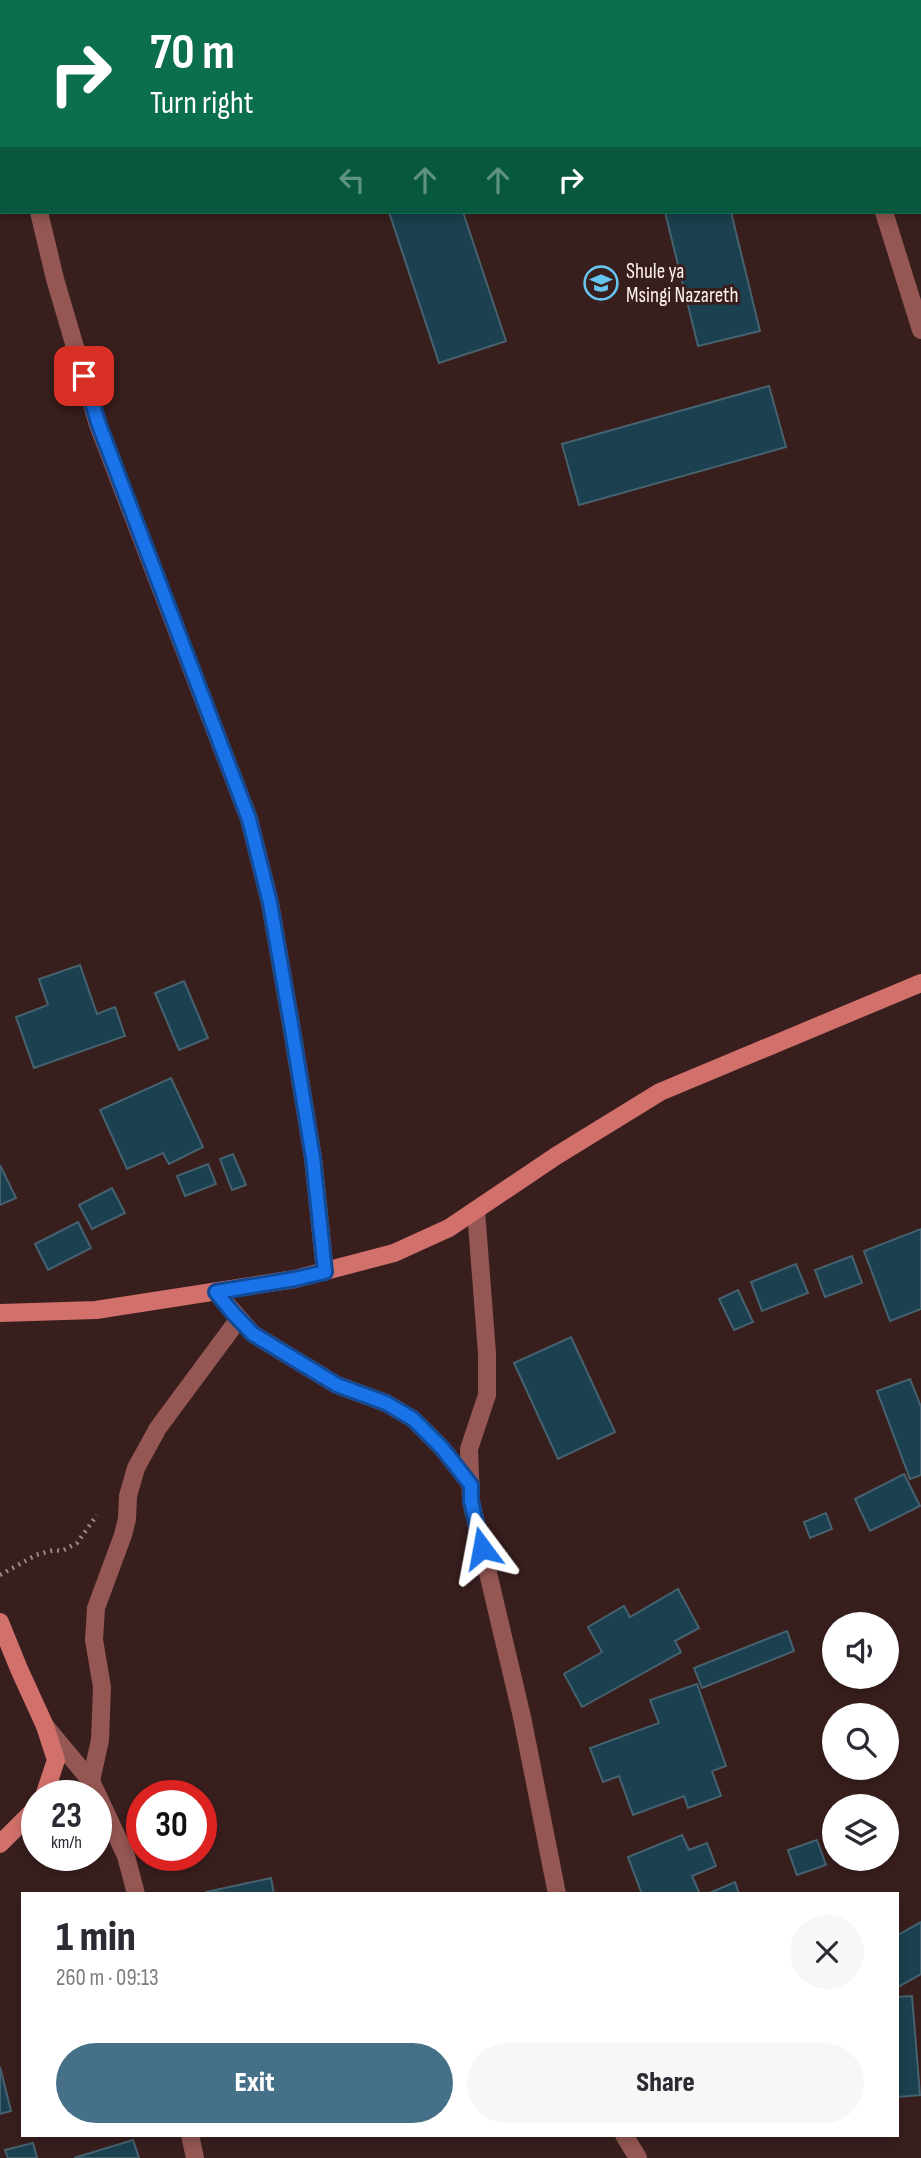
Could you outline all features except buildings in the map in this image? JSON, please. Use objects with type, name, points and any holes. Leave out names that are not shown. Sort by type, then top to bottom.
[{"type":"street","points":[[39,214],[55,279],[99,425],[249,819],[270,903],[293,1037],[313,1158],[325,1272]]},
{"type":"street","points":[[885,214],[919,320]]},
{"type":"street","points":[[0,1313],[96,1310],[216,1292],[295,1279],[394,1253],[449,1228],[556,1156],[660,1092],[921,983]]},
{"type":"street","points":[[476,1211],[487,1353],[487,1395],[469,1449],[471,1501],[522,1717],[557,1892]]},
{"type":"street","points":[[216,1292],[253,1334],[337,1385],[386,1403],[413,1419],[442,1448],[471,1485]]},
{"type":"street","points":[[91,1780],[100,1740],[102,1687],[94,1640],[96,1608],[123,1535],[136,1468],[158,1428],[239,1320]]},
{"type":"street","points":[[0,1622],[45,1726],[56,1760],[49,1780]]},
{"type":"street","points":[[45,1726],[90,1780]]},
{"type":"street","points":[[0,1844],[21,1823]]},
{"type":"street","points":[[112,1825],[127,1856],[136,1892]]},
{"type":"street","points":[[191,2137],[195,2158]]},
{"type":"street","points":[[625,2137],[638,2158]]},
{"type":"path","points":[[0,1575],[36,1555],[62,1550],[76,1543],[104,1505],[130,1488]]},
{"type":"place","name":"Shule ya Msingi Nazareth","points":[[601,283]]},
{"type":"route","points":[[84,376],[99,425],[249,819],[270,903],[313,1158],[325,1272],[216,1292],[253,1334],[290,1358],[337,1385],[386,1403],[413,1419],[442,1448],[471,1485],[471,1501],[482,1548]]}]
